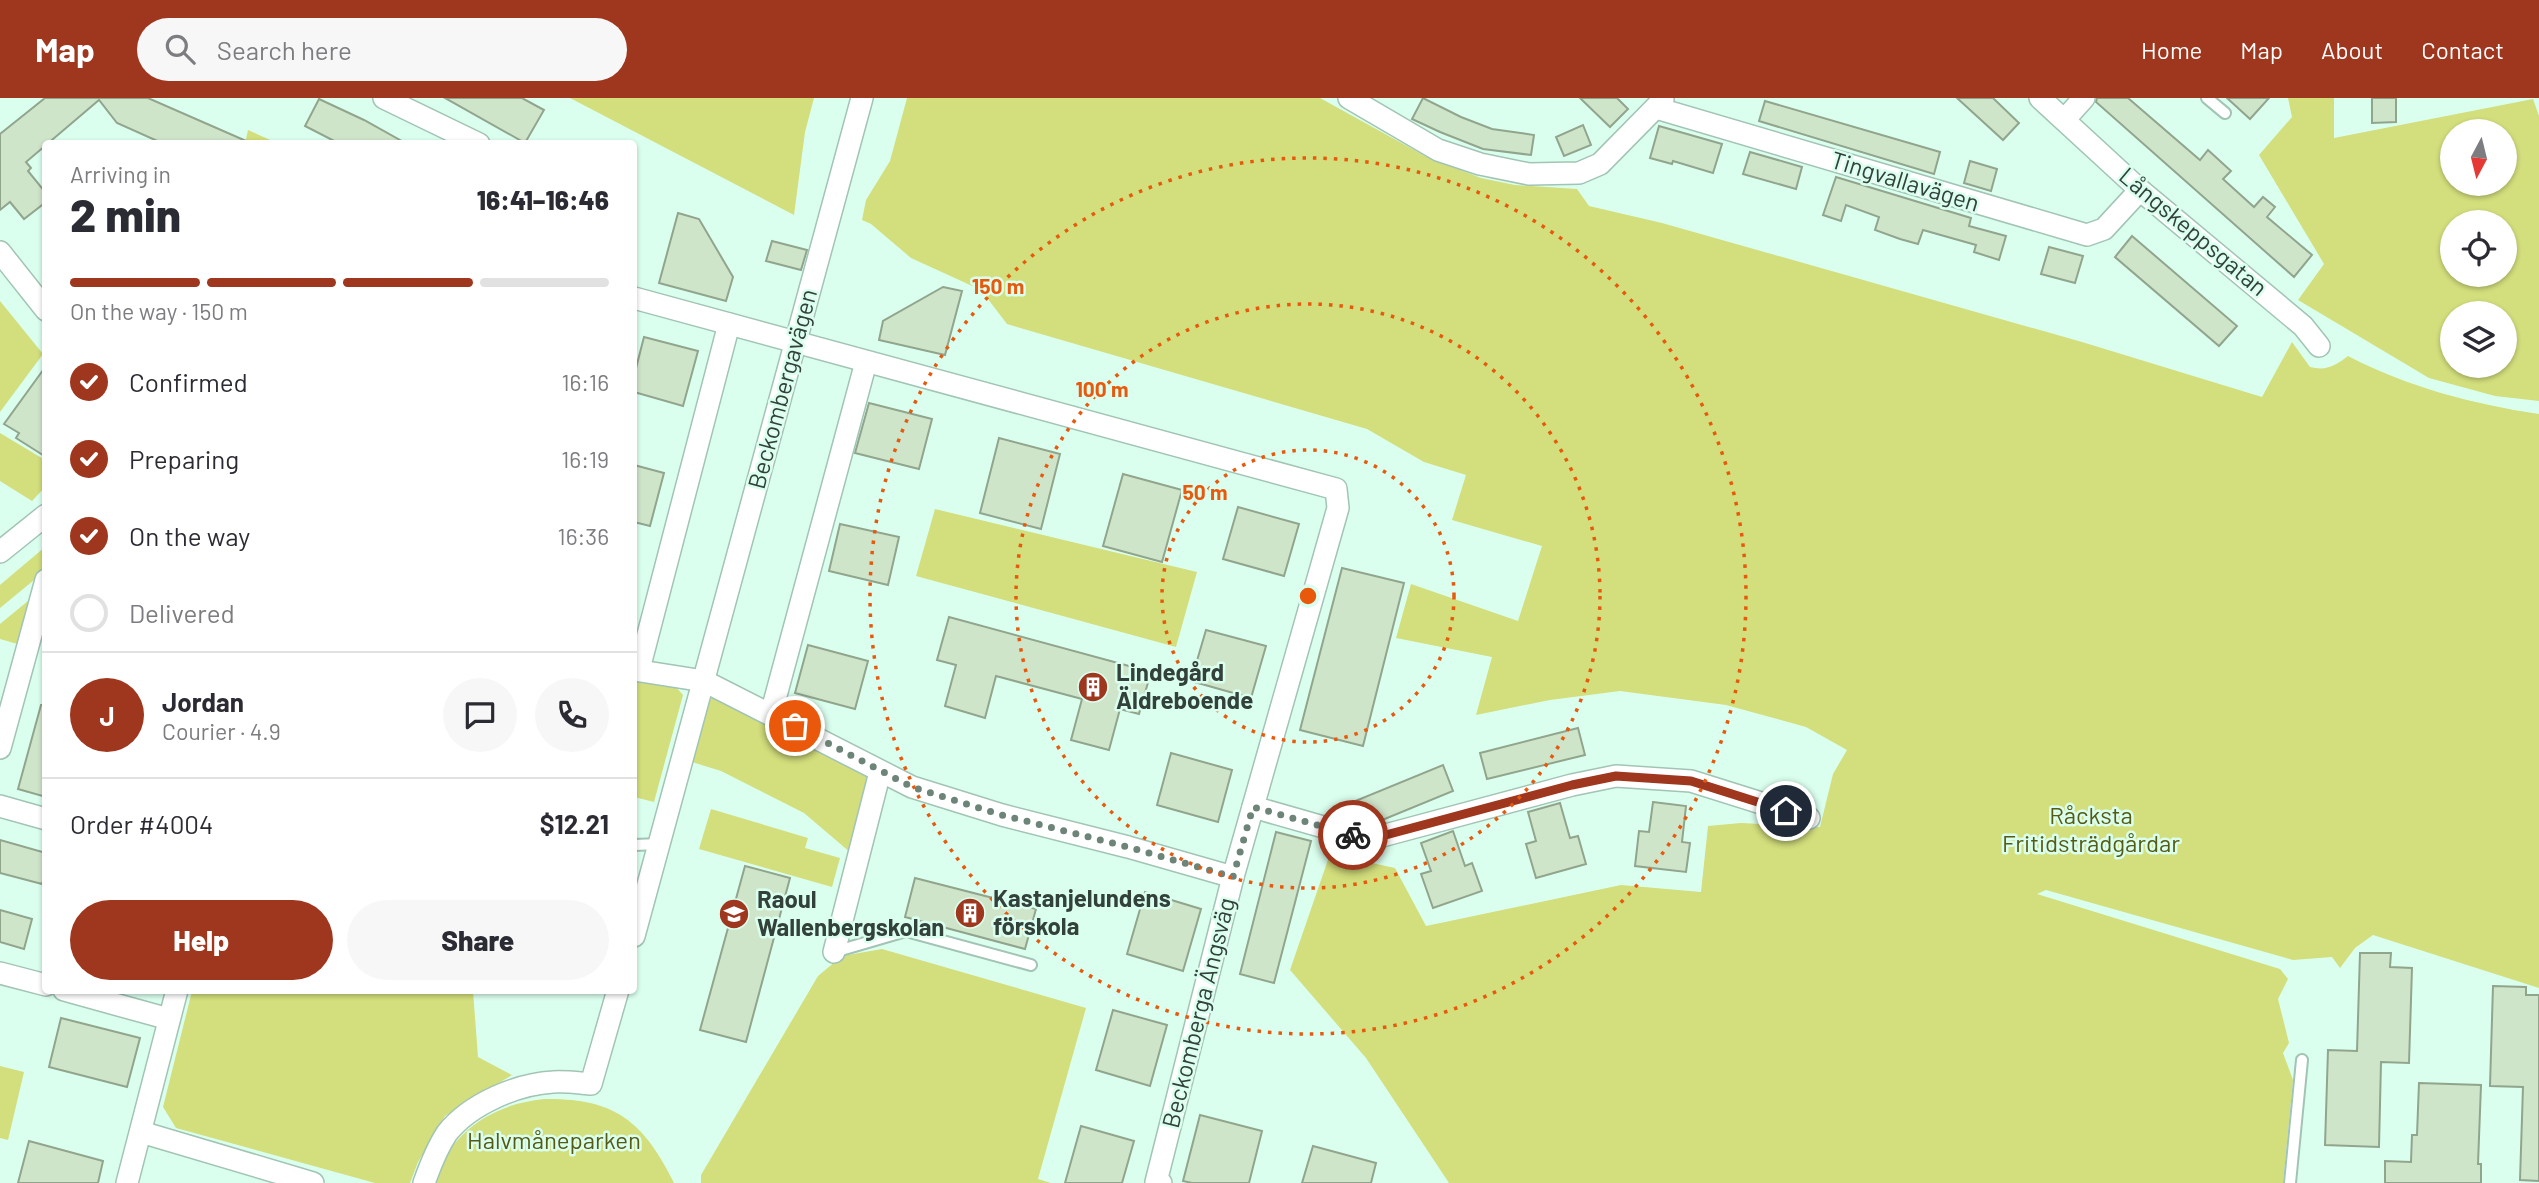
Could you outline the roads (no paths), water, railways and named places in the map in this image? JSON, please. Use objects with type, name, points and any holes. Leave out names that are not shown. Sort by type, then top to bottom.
[{"type":"street","points":[[384,98],[471,140]]},
{"type":"street","name":"Beckombergavägen","points":[[637,925],[862,98]]},
{"type":"street","points":[[1349,98],[1438,150],[1480,164],[1529,174],[1579,173],[1600,164],[1660,103]]},
{"type":"street","name":"Långskeppsgatan","points":[[2040,98],[2140,190],[2303,326],[2319,346]]},
{"type":"street","points":[[2065,119],[2084,98]]},
{"type":"street","name":"Tingvallavägen","points":[[1660,103],[2087,235],[2104,229],[2140,190]]},
{"type":"street","points":[[0,252],[42,305]]},
{"type":"street","name":"Beckomberga Ängsväg","points":[[637,299],[1336,489],[1338,508],[1233,877],[1156,1182],[1161,1183]]},
{"type":"street","points":[[637,666],[729,324]]},
{"type":"street","points":[[771,714],[866,362]]},
{"type":"street","points":[[0,552],[42,518]]},
{"type":"street","points":[[0,748],[42,595]]},
{"type":"street","points":[[637,670],[704,681],[912,787],[1002,815],[1233,877]]},
{"type":"street","points":[[834,952],[880,772]]},
{"type":"street","points":[[1253,807],[1355,836],[1382,836],[1572,785],[1616,776],[1691,781],[1809,818]]},
{"type":"street","points":[[0,806],[42,818]]},
{"type":"street","points":[[0,973],[42,984]]},
{"type":"street","points":[[78,994],[169,1019]]},
{"type":"street","points":[[127,1183],[176,994]]},
{"type":"street","points":[[424,1183],[448,1133],[479,1106],[522,1086],[555,1082],[591,1084],[617,994]]},
{"type":"street","points":[[141,1132],[313,1183]]},
{"type":"lane","points":[[2207,98],[2225,113]]},
{"type":"lane","points":[[637,845],[660,844]]},
{"type":"lane","points":[[834,952],[906,931],[1031,965]]},
{"type":"lane","points":[[2290,1183],[2302,1060]]},
{"type":"place","name":"Lindegård Äldreboende","points":[[1093,687]]},
{"type":"place","name":"Kastanjelundens förskola","points":[[970,913]]},
{"type":"place","name":"Raoul Wallenbergskolan","points":[[734,914]]},
{"type":"park label","name":"Råcksta Fritidsträdgårdar","points":[[2091,830]]},
{"type":"park label","name":"Halvmåneparken","points":[[554,1141]]}]
